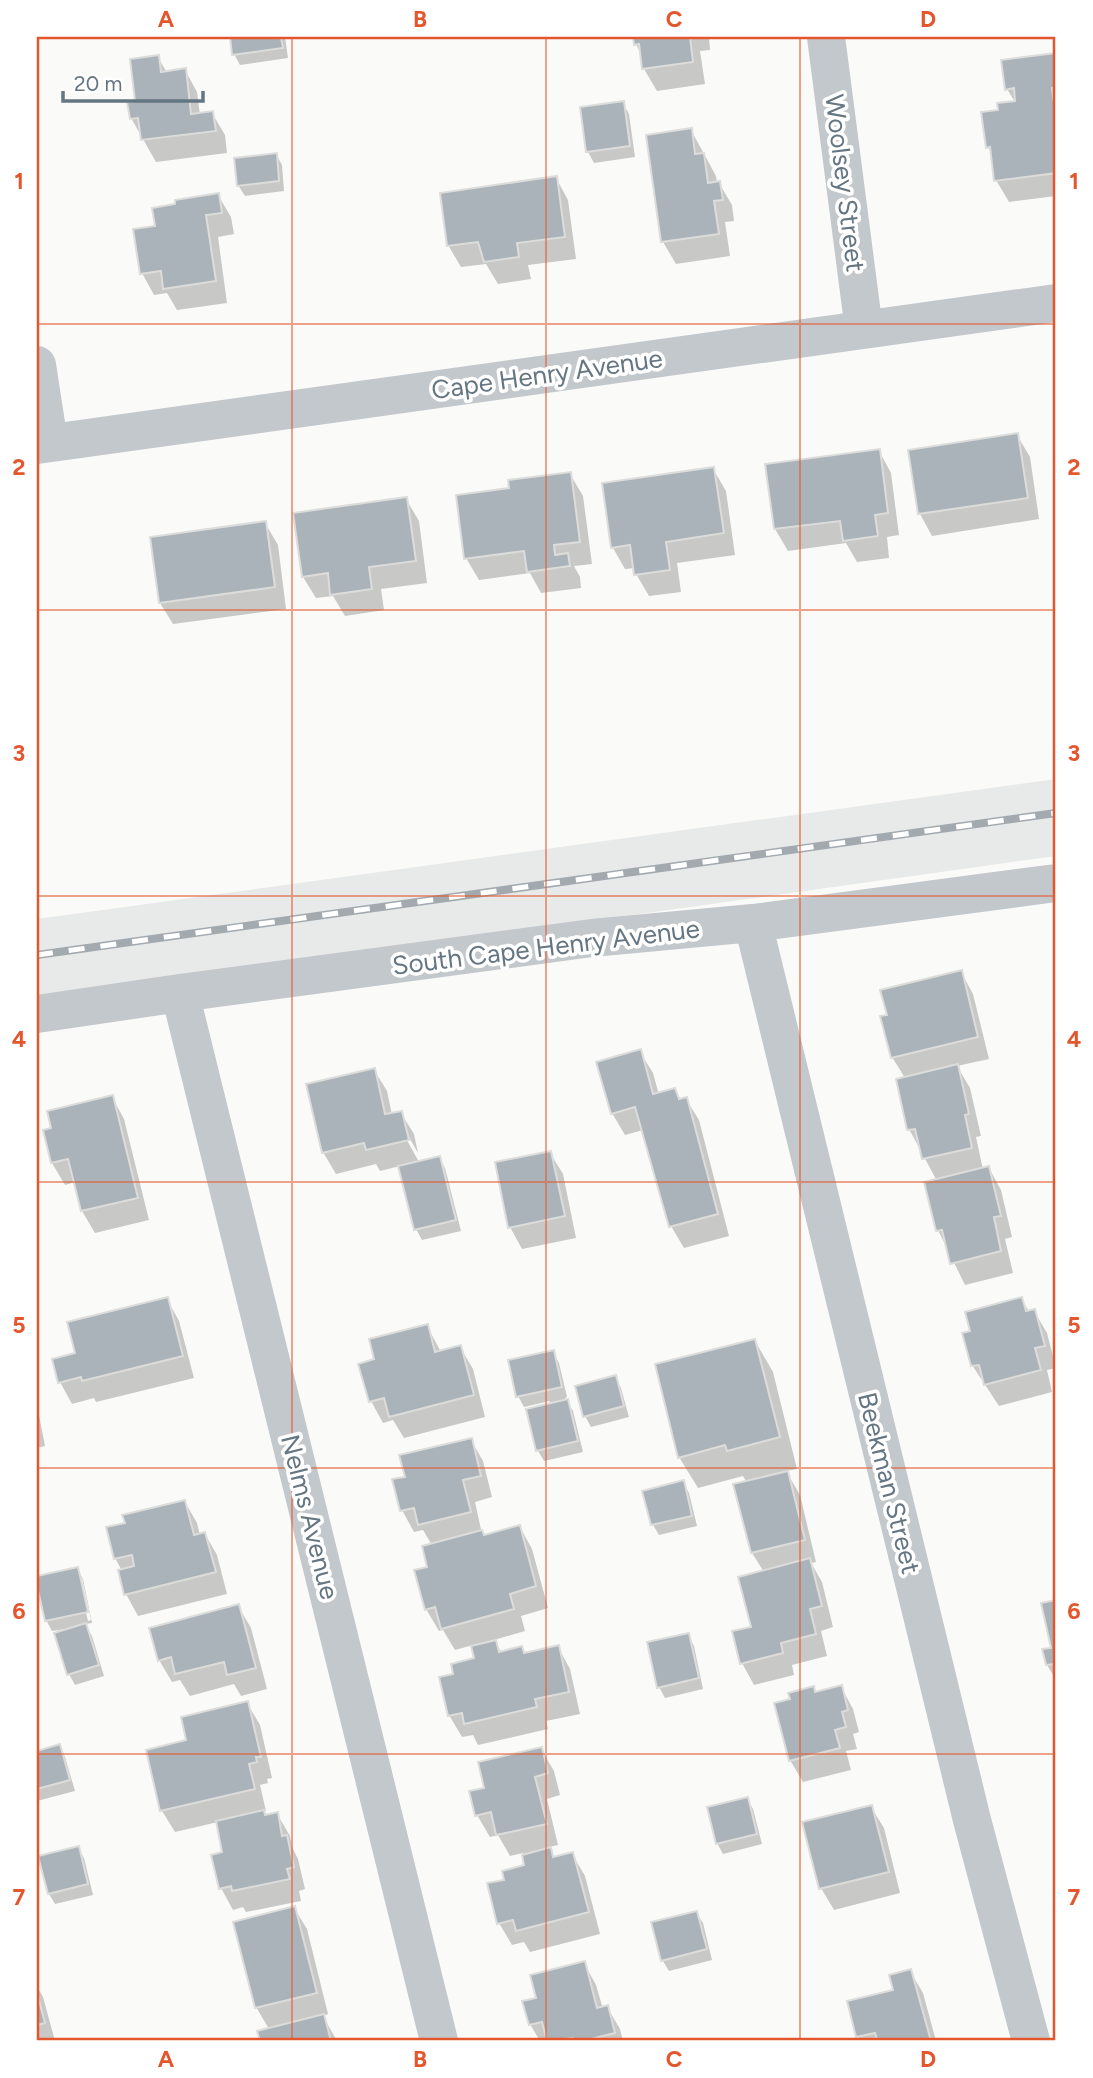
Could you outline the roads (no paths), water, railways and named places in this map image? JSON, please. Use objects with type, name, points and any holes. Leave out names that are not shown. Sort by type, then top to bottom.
[{"type":"street","name":"Woolsey Street","points":[[826,37],[864,330]]},
{"type":"street","name":"Cape Henry Avenue","points":[[43,444],[1056,303]]},
{"type":"street","points":[[37,365],[43,444]]},
{"type":"street","name":"South Cape Henry Avenue","points":[[37,1014],[592,939],[753,923],[1056,883]]},
{"type":"street","name":"Beekman Street","points":[[753,923],[972,1819],[1031,2041]]},
{"type":"street","name":"Nelms Avenue","points":[[180,993],[439,2041]]},
{"type":"railway","points":[[37,955],[1056,813]]}]
